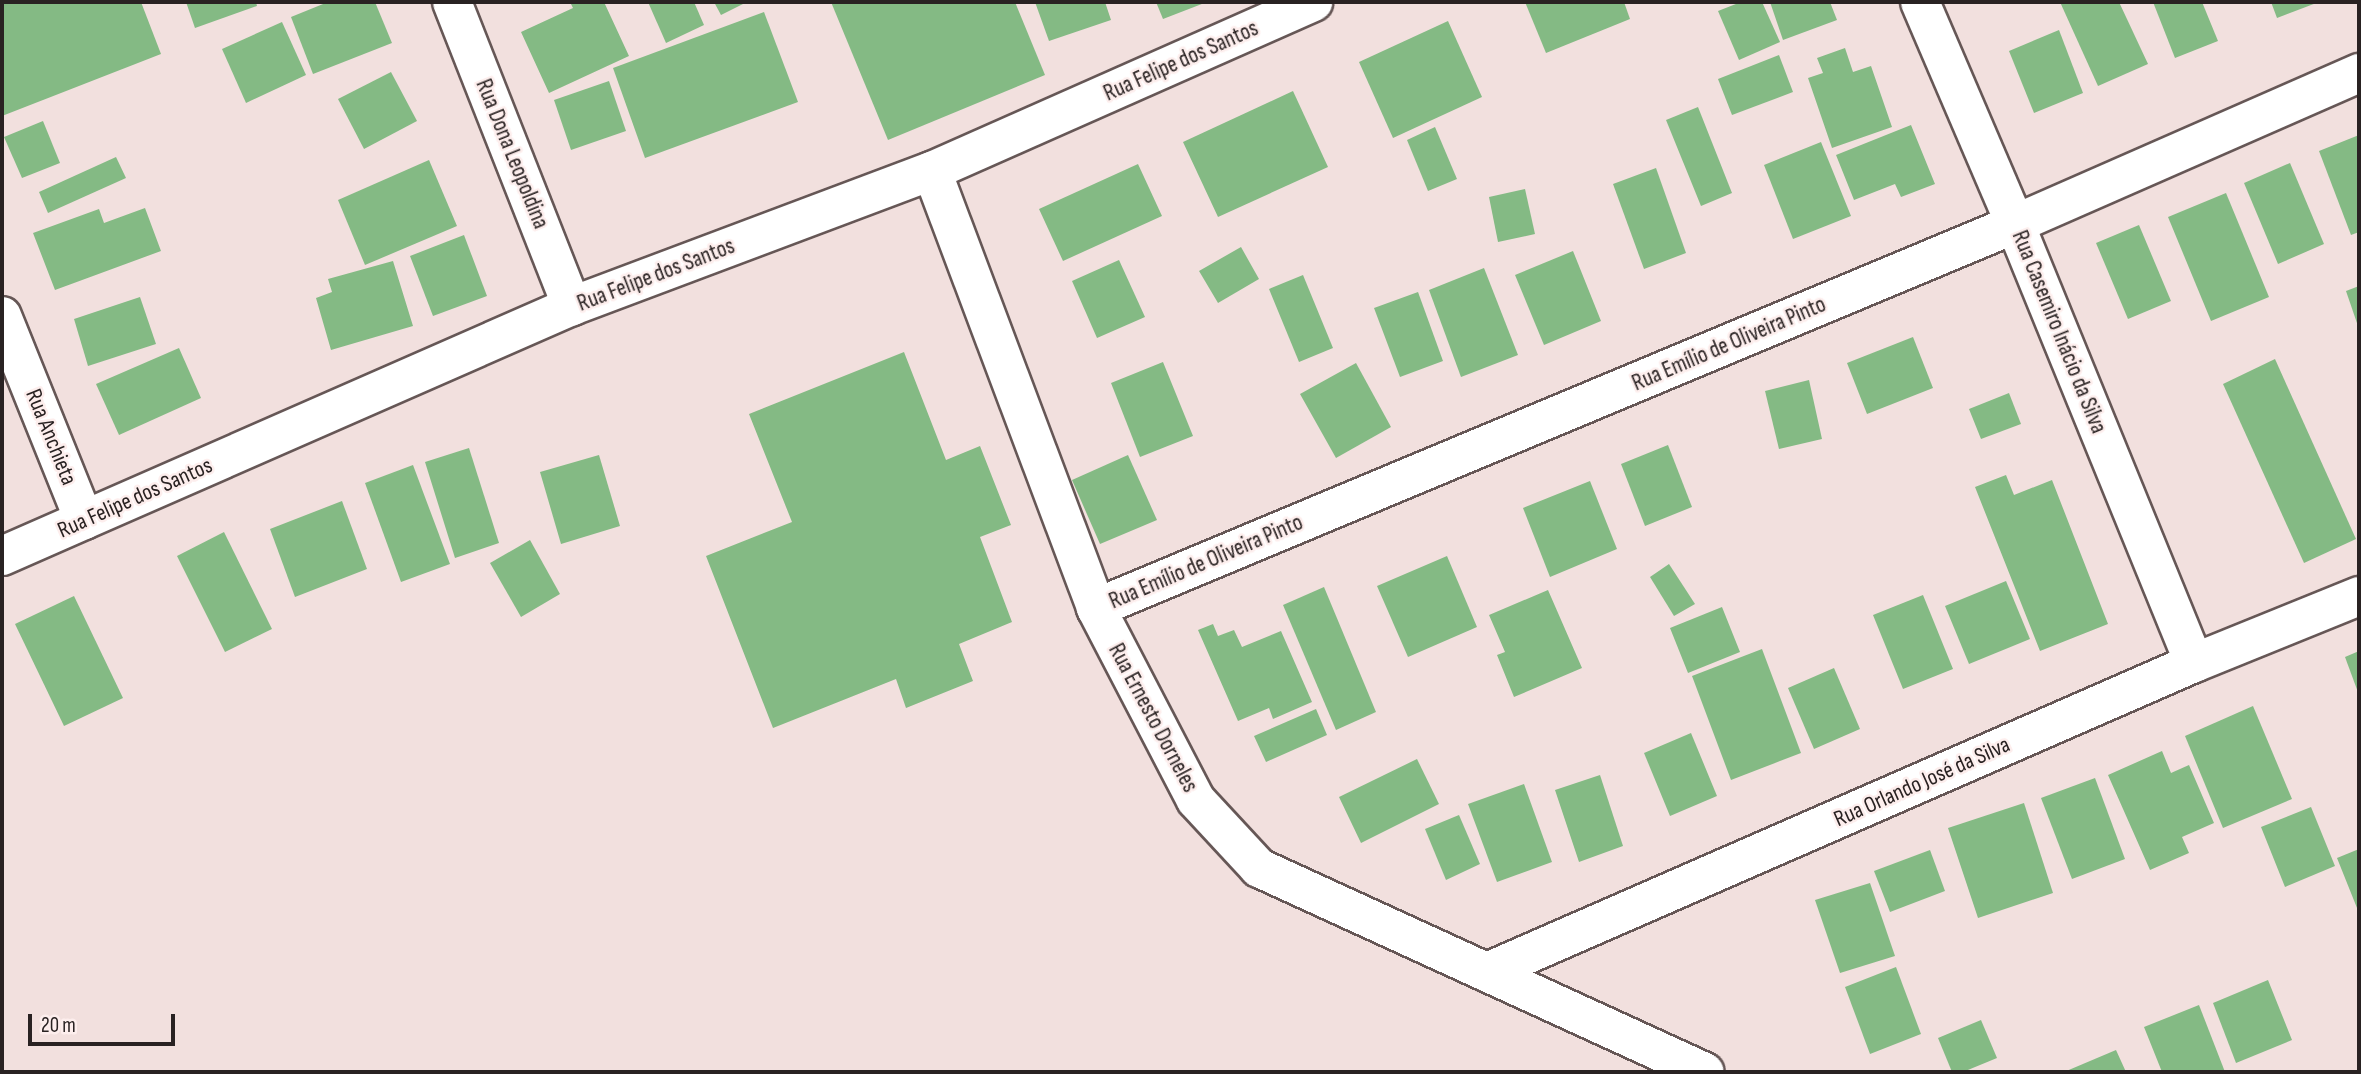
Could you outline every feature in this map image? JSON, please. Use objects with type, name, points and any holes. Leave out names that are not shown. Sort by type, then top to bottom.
[{"type":"street","name":"Rua Dona Leopoldina","points":[[452,2],[572,306]]},
{"type":"street","name":"Rua Felipe dos Santos","points":[[2,556],[572,306],[932,171],[1313,2]]},
{"type":"street","name":"Rua Casemiro Inácio da Silva","points":[[1920,2],[2015,224],[2194,663]]},
{"type":"street","name":"Rua Emílio de Oliveira Pinto","points":[[1096,608],[2015,224],[2359,72]]},
{"type":"street","name":"Rua Ernesto Dorneles","points":[[932,171],[1096,608],[1196,800],[1259,868],[1704,1072]]},
{"type":"street","name":"Rua Anchieta","points":[[2,316],[84,520]]},
{"type":"street","name":"Rua Orlando José da Silva","points":[[1487,972],[2194,663],[2359,596]]},
{"type":"building","points":[[2,2],[141,2],[161,54],[2,116]]},
{"type":"building","points":[[186,2],[256,2],[257,6],[195,28]]},
{"type":"building","points":[[328,2],[375,2],[392,43],[313,74],[291,17]]},
{"type":"building","points":[[570,2],[604,2],[629,56],[549,93],[521,32],[573,8]]},
{"type":"building","points":[[648,2],[694,2],[704,25],[666,43]]},
{"type":"building","points":[[714,2],[747,2],[721,15]]},
{"type":"building","points":[[831,2],[1015,2],[1045,75],[888,140]]},
{"type":"building","points":[[1035,2],[1105,2],[1111,20],[1049,41]]},
{"type":"building","points":[[1156,2],[1207,2],[1163,19]]},
{"type":"building","points":[[1525,2],[1624,2],[1630,19],[1546,53]]},
{"type":"building","points":[[1741,2],[1762,2],[1780,42],[1739,60],[1718,11]]},
{"type":"building","points":[[1770,2],[1830,2],[1837,20],[1783,40]]},
{"type":"building","points":[[2060,2],[2119,2],[2148,64],[2098,86]]},
{"type":"building","points":[[2153,2],[2202,2],[2218,41],[2175,58]]},
{"type":"building","points":[[2271,2],[2319,2],[2277,18]]},
{"type":"building","points":[[764,12],[798,102],[645,158],[613,68]]},
{"type":"building","points":[[1448,21],[1482,97],[1393,138],[1359,62]]},
{"type":"building","points":[[282,22],[306,75],[246,103],[222,49]]},
{"type":"building","points":[[2059,30],[2083,93],[2034,113],[2009,51]]},
{"type":"building","points":[[1845,48],[1853,72],[1871,66],[1892,127],[1832,148],[1808,78],[1823,73],[1817,58]]},
{"type":"building","points":[[1779,55],[1793,92],[1732,115],[1718,79]]},
{"type":"building","points":[[391,72],[417,121],[364,149],[338,99]]},
{"type":"building","points":[[609,81],[626,131],[571,150],[554,100]]},
{"type":"building","points":[[1293,91],[1328,167],[1218,217],[1183,142]]},
{"type":"building","points":[[1698,107],[1732,193],[1701,206],[1666,120]]},
{"type":"building","points":[[43,121],[60,163],[22,178],[4,137]]},
{"type":"building","points":[[1911,125],[1935,184],[1901,197],[1895,184],[1854,200],[1836,155]]},
{"type":"building","points":[[1435,127],[1457,179],[1428,191],[1407,140]]},
{"type":"building","points":[[2359,135],[2359,232],[2351,235],[2319,151]]},
{"type":"building","points":[[1821,142],[1851,216],[1793,239],[1764,165]]},
{"type":"building","points":[[116,157],[126,178],[48,213],[39,192]]},
{"type":"building","points":[[429,160],[457,226],[365,265],[338,200]]},
{"type":"building","points":[[2290,163],[2324,244],[2278,264],[2244,183]]},
{"type":"building","points":[[1138,164],[1162,216],[1063,261],[1039,209]]},
{"type":"building","points":[[1656,168],[1686,253],[1644,269],[1613,184]]},
{"type":"building","points":[[1525,189],[1535,234],[1498,242],[1489,197]]},
{"type":"building","points":[[2226,193],[2269,297],[2211,321],[2168,217]]},
{"type":"building","points":[[145,208],[161,251],[55,290],[33,233],[99,209],[104,223]]},
{"type":"building","points":[[2139,225],[2171,301],[2128,319],[2096,243]]},
{"type":"building","points":[[464,235],[487,296],[433,316],[410,256]]},
{"type":"building","points":[[1241,247],[1259,279],[1218,303],[1199,271]]},
{"type":"building","points":[[1573,251],[1601,321],[1544,345],[1515,275]]},
{"type":"building","points":[[1119,260],[1145,317],[1097,338],[1072,281]]},
{"type":"building","points":[[393,261],[413,326],[331,350],[316,298],[332,292],[328,279]]},
{"type":"building","points":[[1484,268],[1518,355],[1461,377],[1429,290]]},
{"type":"building","points":[[1303,275],[1333,348],[1299,362],[1269,289]]},
{"type":"building","points":[[2359,286],[2359,329],[2346,291]]},
{"type":"building","points":[[1418,292],[1443,361],[1400,377],[1374,308]]},
{"type":"building","points":[[140,297],[156,344],[88,366],[74,319]]},
{"type":"building","points":[[1913,337],[1933,388],[1867,414],[1847,363]]},
{"type":"building","points":[[179,348],[201,398],[119,435],[96,384]]},
{"type":"building","points":[[904,352],[946,460],[980,446],[1011,525],[980,537],[1012,622],[959,644],[973,681],[906,708],[896,679],[773,728],[706,556],[792,522],[749,414]]},
{"type":"building","points":[[2275,359],[2356,539],[2304,563],[2223,384]]},
{"type":"building","points":[[1163,362],[1193,436],[1140,457],[1111,383]]},
{"type":"building","points":[[1356,363],[1391,427],[1336,458],[1300,394]]},
{"type":"building","points":[[1809,380],[1822,439],[1779,449],[1765,391]]},
{"type":"building","points":[[2009,393],[2021,424],[1981,439],[1969,409]]},
{"type":"building","points":[[1668,445],[1692,507],[1645,526],[1621,464]]},
{"type":"building","points":[[469,448],[499,543],[455,558],[425,462]]},
{"type":"building","points":[[599,455],[620,526],[561,544],[540,472]]},
{"type":"building","points":[[1128,455],[1157,520],[1100,544],[1072,480]]},
{"type":"building","points":[[413,465],[450,564],[401,582],[365,483]]},
{"type":"building","points":[[2006,475],[2014,495],[2052,480],[2108,624],[2040,651],[1975,487]]},
{"type":"building","points":[[1590,481],[1617,549],[1550,577],[1523,508]]},
{"type":"building","points":[[342,501],[367,569],[295,597],[270,529]]},
{"type":"building","points":[[224,532],[272,629],[225,652],[177,556]]},
{"type":"building","points":[[530,540],[560,594],[521,617],[490,563]]},
{"type":"building","points":[[1447,556],[1477,627],[1408,657],[1377,586]]},
{"type":"building","points":[[1669,564],[1695,604],[1674,616],[1650,577]]},
{"type":"building","points":[[2006,581],[2030,639],[1969,664],[1945,606]]},
{"type":"building","points":[[1324,587],[1376,712],[1336,730],[1283,605]]},
{"type":"building","points":[[1548,590],[1582,668],[1514,697],[1497,655],[1505,652],[1489,615]]},
{"type":"building","points":[[1923,595],[1953,669],[1903,689],[1873,615]]},
{"type":"building","points":[[74,596],[123,698],[64,726],[15,624]]},
{"type":"building","points":[[1722,607],[1740,652],[1688,673],[1670,628]]},
{"type":"building","points":[[1213,624],[1218,636],[1234,630],[1242,647],[1281,631],[1312,702],[1273,719],[1269,708],[1238,721],[1198,630]]},
{"type":"building","points":[[1762,649],[1801,753],[1731,780],[1692,676]]},
{"type":"building","points":[[2359,651],[2359,695],[2345,657]]},
{"type":"building","points":[[1834,668],[1860,729],[1814,749],[1788,688]]},
{"type":"building","points":[[2253,706],[2292,799],[2223,828],[2185,736]]},
{"type":"building","points":[[1316,709],[1327,735],[1266,762],[1254,736]]},
{"type":"building","points":[[1691,733],[1717,796],[1670,816],[1644,753]]},
{"type":"building","points":[[2162,751],[2171,773],[2189,765],[2214,823],[2182,837],[2189,853],[2150,870],[2108,775]]},
{"type":"building","points":[[1417,759],[1439,804],[1361,843],[1339,797]]},
{"type":"building","points":[[1600,775],[1623,846],[1579,862],[1555,790]]},
{"type":"building","points":[[2095,778],[2125,859],[2072,879],[2041,798]]},
{"type":"building","points":[[1524,784],[1552,862],[1497,882],[1468,804]]},
{"type":"building","points":[[2024,803],[2053,893],[1978,918],[1948,828]]},
{"type":"building","points":[[2311,807],[2335,866],[2285,887],[2261,827]]},
{"type":"building","points":[[1459,815],[1480,864],[1446,880],[1425,829]]},
{"type":"building","points":[[2359,849],[2359,913],[2337,858]]},
{"type":"building","points":[[1930,850],[1945,891],[1890,912],[1874,871]]},
{"type":"building","points":[[1870,883],[1895,956],[1840,973],[1815,900]]},
{"type":"building","points":[[1896,967],[1921,1034],[1870,1054],[1845,987]]},
{"type":"building","points":[[2268,980],[2292,1040],[2236,1063],[2213,1003]]},
{"type":"building","points":[[2199,1005],[2225,1072],[2162,1072],[2144,1027]]},
{"type":"building","points":[[1981,1020],[1997,1058],[1963,1072],[1952,1072],[1938,1038]]},
{"type":"building","points":[[2116,1050],[2126,1072],[2064,1072]]}]
